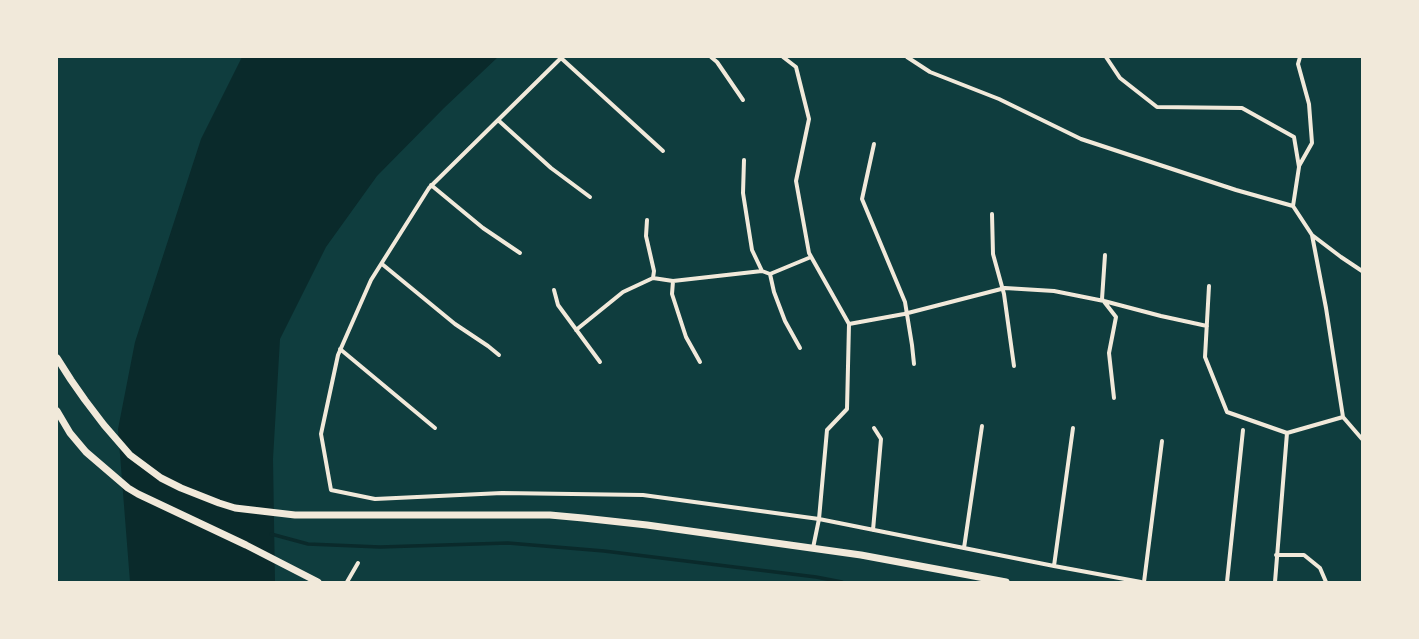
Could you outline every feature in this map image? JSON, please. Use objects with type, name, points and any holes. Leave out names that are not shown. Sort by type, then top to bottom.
[{"type":"street","points":[[663,152],[562,57],[431,185],[371,280],[338,355],[321,434],[331,490],[375,499],[502,493],[643,495],[819,519],[1140,582]]},
{"type":"street","points":[[710,57],[717,62],[743,100]]},
{"type":"street","points":[[783,57],[796,67],[809,119],[796,181],[809,253],[849,324],[847,409],[828,430],[819,519],[813,548]]},
{"type":"street","points":[[907,57],[930,72],[999,99],[1081,139],[1236,190],[1293,206],[1312,235],[1362,271]]},
{"type":"street","points":[[1106,57],[1120,78],[1157,107],[1242,108],[1294,137],[1299,166],[1293,206]]},
{"type":"street","points":[[1299,166],[1312,144],[1309,104],[1298,64],[1300,57]]},
{"type":"street","points":[[498,120],[551,168],[590,197]]},
{"type":"street","points":[[874,144],[862,200],[905,302],[914,364]]},
{"type":"street","points":[[744,160],[743,193],[752,250],[762,271]]},
{"type":"street","points":[[431,185],[483,228],[520,253]]},
{"type":"street","points":[[992,214],[993,254],[1004,294],[1014,366]]},
{"type":"street","points":[[647,220],[646,236],[654,271],[653,278]]},
{"type":"street","points":[[1312,235],[1326,308],[1343,417],[1362,439]]},
{"type":"street","points":[[1105,255],[1102,299],[1116,317],[1109,353],[1114,398]]},
{"type":"street","points":[[576,330],[624,292],[653,278],[673,281],[762,271],[770,274],[811,257]]},
{"type":"street","points":[[382,264],[455,324],[499,355]]},
{"type":"street","points":[[770,274],[774,292],[782,314],[800,348]]},
{"type":"street","points":[[673,281],[672,294],[686,337],[700,362]]},
{"type":"street","points":[[1209,286],[1205,357],[1227,412],[1287,433],[1343,417]]},
{"type":"street","points":[[849,324],[904,314],[1005,288],[1054,291],[1207,326]]},
{"type":"street","points":[[554,290],[558,305],[600,362]]},
{"type":"street","points":[[340,349],[435,428]]},
{"type":"street","points":[[57,358],[70,380],[85,400],[130,455],[161,478],[181,488],[219,503],[241,508],[295,515],[550,516],[647,524],[861,555],[1006,582]]},
{"type":"street","points":[[57,411],[70,433],[86,452],[128,488],[246,545],[318,582]]},
{"type":"street","points":[[964,548],[982,426]]},
{"type":"street","points":[[873,530],[881,439],[874,428]]},
{"type":"street","points":[[1054,566],[1073,428]]},
{"type":"street","points":[[1227,582],[1244,430]]},
{"type":"street","points":[[1275,582],[1287,433]]},
{"type":"street","points":[[1144,582],[1162,441]]},
{"type":"street","points":[[1276,555],[1304,555],[1320,568],[1326,582]]},
{"type":"street","points":[[347,582],[358,563]]},
{"type":"water","points":[[242,57],[498,57],[444,108],[377,176],[326,247],[280,339],[273,459],[275,582],[130,582],[118,429],[135,342],[201,139]]},
{"type":"waterway","points":[[271,534],[308,544],[380,547],[508,543],[604,551],[816,577],[842,582]]}]
